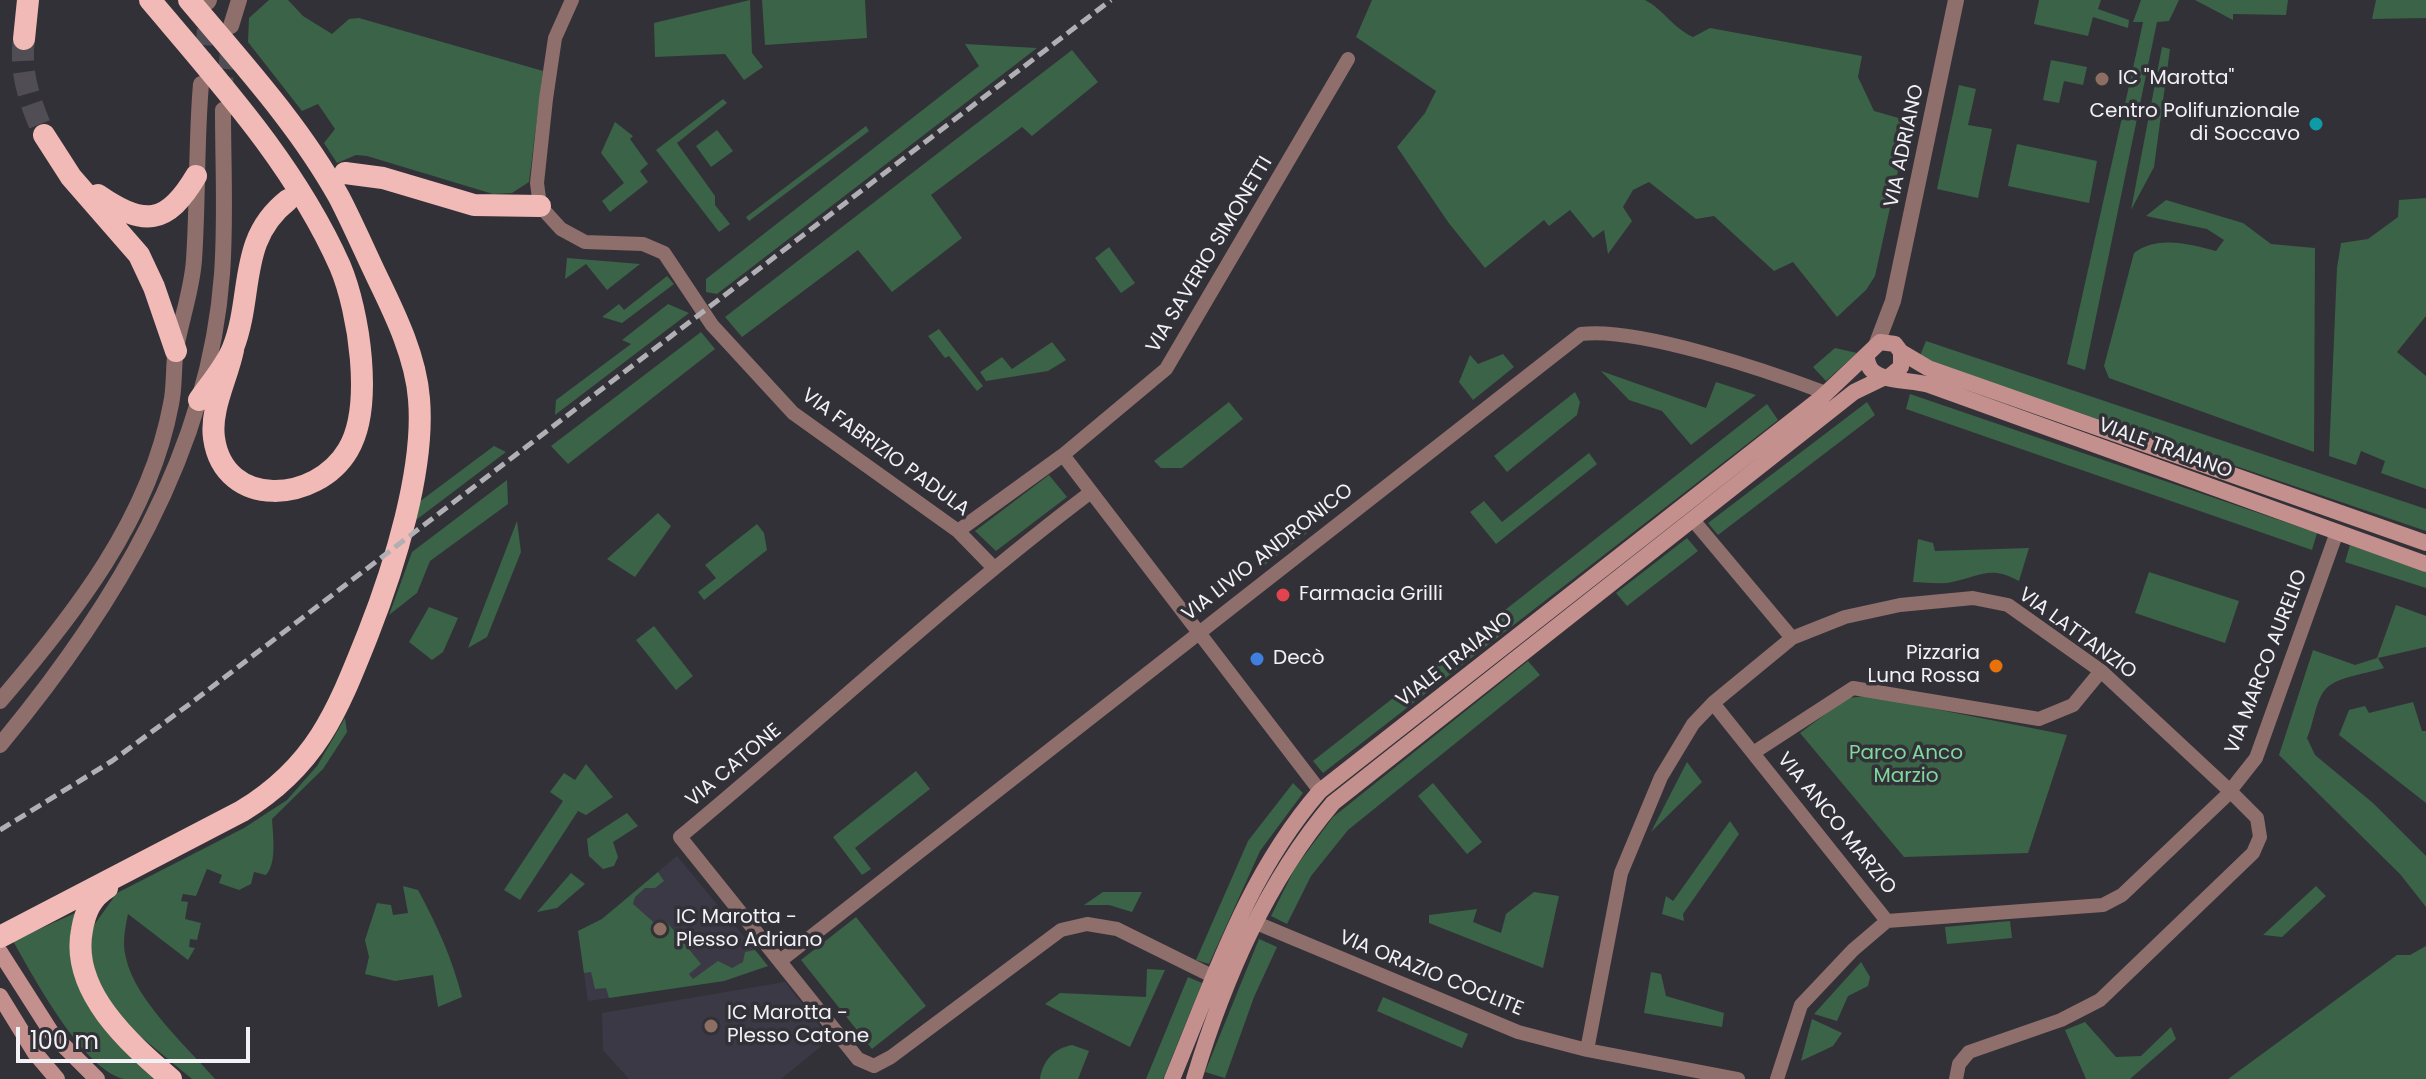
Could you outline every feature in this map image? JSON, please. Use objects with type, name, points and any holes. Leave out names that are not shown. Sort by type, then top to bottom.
[{"type":"highway","points":[[26,19],[42,0]]},
{"type":"highway","points":[[150,0],[266,139],[301,192],[341,268],[357,323],[361,373],[356,433],[348,450],[319,482],[283,492],[269,491],[238,479],[227,467],[214,442],[213,424],[233,350],[254,248],[265,221],[288,200]]},
{"type":"highway","points":[[0,937],[131,871],[269,795],[299,768],[322,735],[356,666],[384,593],[404,521],[418,441],[419,396],[412,363],[390,304],[338,196],[202,1]]},
{"type":"highway","points":[[44,135],[71,177],[139,255],[166,318],[176,351]]},
{"type":"highway","points":[[345,173],[383,178],[474,205],[540,206]]},
{"type":"highway","points":[[71,177],[118,209],[144,216],[169,211],[181,202],[196,176]]},
{"type":"highway","points":[[199,400],[233,350]]},
{"type":"highway","points":[[131,871],[100,892],[89,906],[80,939],[81,957],[85,975],[101,1005],[132,1043],[171,1079]]},
{"type":"main road","points":[[1889,341],[1900,349],[1901,367],[1886,377],[1871,372],[1872,349],[1889,341]]},
{"type":"main road","name":"VIALE TRAIANO","points":[[1172,1079],[1214,977],[1247,919],[1301,841],[1333,803],[1688,514],[1872,349]]},
{"type":"main road","name":"VIALE TRAIANO","points":[[1900,349],[1928,368],[2426,543]]},
{"type":"main road","name":"VIALE TRAIANO","points":[[1194,1079],[1229,985],[1247,919],[1281,840],[1320,791],[1854,392],[1886,377],[1919,381],[2426,564]]},
{"type":"main road","points":[[2337,532],[2343,515]]},
{"type":"main road","points":[[1320,791],[1333,803]]},
{"type":"main road","points":[[0,952],[53,1035],[97,1079]]},
{"type":"main road","points":[[1214,977],[1229,985]]},
{"type":"main road","points":[[0,996],[35,1053],[57,1079]]},
{"type":"street","points":[[231,26],[239,0]]},
{"type":"street","points":[[540,206],[537,183],[539,153],[555,38],[572,0]]},
{"type":"street","name":"VIA ADRIANO","points":[[1872,349],[1893,301],[1956,0]]},
{"type":"street","name":"VIA SAVERIO SIMONETTI","points":[[958,531],[1063,455],[1166,369],[1348,59]]},
{"type":"street","points":[[1,700],[61,628],[127,524],[152,469],[171,404],[176,351],[194,264],[201,84]]},
{"type":"street","points":[[0,745],[116,585],[149,530],[199,400],[222,274],[223,110]]},
{"type":"street","name":"VIA FABRIZIO PADULA","points":[[540,206],[572,237],[585,242],[643,244],[664,253],[712,325],[793,413],[958,531],[993,567]]},
{"type":"street","name":"VIA ADRIANO","points":[[1893,301],[1900,349]]},
{"type":"street","name":"VIA LIVIO ANDRONICO","points":[[780,961],[1581,334],[1602,332],[1679,348],[1826,393]]},
{"type":"street","points":[[1063,455],[1320,791]]},
{"type":"street","name":"VIA CATONE","points":[[1091,492],[993,567],[799,739],[680,837],[858,1059],[874,1066],[891,1057],[1061,930],[1087,924],[1117,929],[1214,977]]},
{"type":"street","points":[[1688,514],[1792,638]]},
{"type":"street","name":"VIA MARCO AURELIO","points":[[1887,921],[2103,905],[2122,895],[2230,791],[2256,758],[2337,532]]},
{"type":"street","name":"VIA LATTANZIO","points":[[1587,1050],[1621,873],[1661,777],[1693,724],[1713,703],[1792,638],[1845,617],[1900,605],[1973,598],[2008,605],[2101,671],[2257,818],[2260,837],[2253,853],[2100,1000],[2061,1020],[1969,1052],[1959,1064],[1956,1079]]},
{"type":"street","name":"VIA ANCO MARZIO","points":[[1753,753],[1853,688],[2039,719],[2073,705],[2101,671]]},
{"type":"street","name":"VIA ANCO MARZIO","points":[[1713,703],[1887,921]]},
{"type":"street","name":"VIA ORAZIO COCLITE","points":[[1247,919],[1489,1022],[1587,1050],[1738,1079]]},
{"type":"street","points":[[1777,1079],[1801,1005],[1853,950],[1887,921]]},
{"type":"shaded area","name":"IC Marotta - Plesso Adriano","points":[[677,856],[768,966],[724,981],[588,1001],[578,931],[602,919]]},
{"type":"shaded area","name":"IC Marotta - Plesso Catone","points":[[785,982],[830,1039],[781,1079],[629,1079],[603,1050],[602,1013]]},
{"type":"green space","points":[[269,0],[288,0],[303,16],[332,34],[349,19],[359,18],[543,71],[529,182],[512,193],[493,194],[367,156],[356,155],[337,163],[324,143],[335,129],[318,104],[302,111],[248,42],[249,18]]},
{"type":"green space","points":[[750,0],[752,53],[763,67],[744,80],[725,54],[655,57],[654,23]]},
{"type":"green space","points":[[762,0],[865,0],[867,38],[765,45]]},
{"type":"green space","points":[[1372,0],[1645,0],[1693,37],[1710,28],[1862,56],[1858,77],[1874,111],[1909,121],[1875,276],[1866,290],[1837,317],[1793,262],[1774,271],[1714,216],[1696,219],[1649,182],[1633,190],[1623,207],[1632,221],[1608,254],[1604,230],[1593,238],[1570,210],[1549,226],[1544,220],[1485,268],[1448,222],[1397,147],[1425,113],[1436,91],[1356,37]]},
{"type":"green space","points":[[2039,0],[2101,0],[2098,9],[2129,20],[2128,28],[2093,17],[2088,36],[2034,24]]},
{"type":"green space","points":[[2141,0],[2179,0],[2169,21],[2157,22],[2085,370],[2067,364],[2143,22],[2133,22]]},
{"type":"green space","points":[[2195,0],[2288,0],[2286,15],[2233,14],[2233,20]]},
{"type":"green space","points":[[2376,0],[2426,0],[2426,18],[2372,19]]},
{"type":"green space","points":[[965,44],[1037,48],[717,294],[706,292],[706,279],[979,66]]},
{"type":"green space","points":[[2162,47],[2170,49],[2154,167],[2131,210]]},
{"type":"green space","points":[[1072,50],[1098,82],[1032,136],[1022,127],[931,195],[962,238],[892,292],[858,250],[742,337],[725,317]]},
{"type":"green space","points":[[2051,60],[2087,67],[2083,85],[2064,81],[2059,103],[2043,100]]},
{"type":"green space","points":[[1959,85],[1976,89],[1968,125],[1992,129],[1978,198],[1937,189]]},
{"type":"green space","points":[[723,99],[727,103],[677,143],[715,196],[715,205],[730,224],[719,232],[656,150]]},
{"type":"green space","points":[[615,122],[633,136],[630,139],[648,164],[640,171],[648,182],[610,212],[602,201],[624,183],[601,153]]},
{"type":"green space","points":[[866,126],[869,131],[749,221],[746,217]]},
{"type":"green space","points":[[717,130],[733,151],[711,167],[696,146]]},
{"type":"green space","points":[[2017,144],[2097,161],[2089,203],[2008,186]]},
{"type":"green space","points":[[2426,198],[2426,316],[2397,352],[2426,376],[2426,489],[2381,473],[2385,461],[2361,451],[2356,465],[2329,456],[2337,268],[2341,243],[2368,239],[2398,217],[2399,200]]},
{"type":"green space","points":[[2166,200],[2243,223],[2271,244],[2315,248],[2314,452],[2109,378],[2104,366],[2134,253],[2143,247],[2163,243],[2216,251],[2224,240],[2207,229],[2146,216]]},
{"type":"green space","points":[[1109,247],[1135,283],[1121,293],[1095,258]]},
{"type":"green space","points":[[567,258],[640,264],[607,290],[586,264],[565,279]]},
{"type":"green space","points":[[667,276],[674,284],[622,323],[602,317],[619,304],[624,310]]},
{"type":"green space","points":[[668,304],[689,313],[555,415],[556,400],[631,344],[622,340]]},
{"type":"green space","points":[[939,329],[983,386],[977,391],[928,336]]},
{"type":"green space","points":[[701,332],[715,349],[568,464],[551,446]]},
{"type":"green space","points":[[1926,341],[2426,509],[2426,531],[1919,358]]},
{"type":"green space","points":[[1052,342],[1066,360],[1048,371],[986,381],[980,372],[1002,357],[1012,369]]},
{"type":"green space","points":[[1835,348],[1857,353],[1826,381],[1813,367]]},
{"type":"green space","points":[[1503,354],[1514,367],[1473,400],[1459,382],[1470,355],[1478,364]]},
{"type":"green space","points":[[1601,371],[1706,408],[1716,382],[1756,395],[1691,445],[1662,411],[1629,400]]},
{"type":"green space","points":[[1575,392],[1580,402],[1577,415],[1507,472],[1494,456]]},
{"type":"green space","points":[[1910,394],[2317,533],[2312,550],[1906,409]]},
{"type":"green space","points":[[1229,402],[1243,419],[1182,468],[1161,468],[1154,461]]},
{"type":"green space","points":[[1867,402],[1875,415],[1718,535],[1708,523]]},
{"type":"green space","points":[[1767,404],[1778,420],[1323,773],[1313,761]]},
{"type":"green space","points":[[494,446],[506,452],[416,520],[419,502]]},
{"type":"green space","points":[[1589,453],[1597,464],[1496,544],[1470,512],[1484,501],[1502,522]]},
{"type":"green space","points":[[1049,475],[1067,497],[996,551],[975,531]]},
{"type":"green space","points":[[507,480],[508,504],[430,561],[417,593],[389,615],[412,552]]},
{"type":"green space","points":[[658,513],[671,526],[635,577],[607,559]]},
{"type":"green space","points":[[517,521],[521,552],[487,637],[468,648]]},
{"type":"green space","points":[[1298,521],[1307,533],[1262,567],[1254,556]]},
{"type":"green space","points":[[757,524],[764,533],[767,550],[704,600],[698,592],[716,578],[705,565]]},
{"type":"green space","points":[[1687,538],[1698,551],[1627,606],[1616,593]]},
{"type":"green space","points":[[1918,539],[1933,543],[1935,551],[2029,548],[2019,581],[1993,573],[1947,583],[1913,582]]},
{"type":"green space","points":[[2350,545],[2426,572],[2426,588],[2345,562]]},
{"type":"green space","points":[[2149,572],[2239,601],[2225,643],[2135,613]]},
{"type":"green space","points":[[2396,605],[2426,616],[2426,647],[2378,658],[2384,668],[2348,677],[2329,686],[2318,702],[2307,738],[2315,755],[2373,803],[2426,856],[2426,907],[2400,874],[2279,755],[2313,650],[2355,665],[2377,658]]},
{"type":"green space","points":[[429,607],[458,618],[443,652],[432,660],[409,642]]},
{"type":"green space","points":[[654,626],[693,676],[676,690],[636,640]]},
{"type":"green space","points":[[1528,661],[1540,675],[1348,830],[1311,876],[1287,924],[1271,916],[1295,868],[1333,817]]},
{"type":"green space","name":"Parco Anco Marzio","points":[[1869,696],[2067,735],[2028,853],[1904,857],[1800,733],[1847,698]]},
{"type":"green space","points":[[2413,702],[2422,731],[2426,731],[2426,803],[2339,735],[2349,710],[2365,706],[2369,713]]},
{"type":"green space","points":[[345,718],[347,732],[323,769],[272,819],[273,856],[266,875],[254,872],[251,884],[239,890],[219,883],[222,875],[207,869],[196,896],[183,894],[181,901],[188,902],[185,919],[201,923],[197,940],[190,939],[189,947],[195,948],[188,960],[128,914],[124,936],[131,974],[163,1022],[215,1079],[192,1079],[128,1026],[97,983],[90,945],[94,925],[117,893],[244,828],[287,800],[317,766]]},
{"type":"green space","points":[[1687,762],[1702,782],[1651,832]]},
{"type":"green space","points":[[586,764],[613,797],[586,815],[578,811],[520,900],[504,890],[563,801],[550,792],[564,773],[575,780]]},
{"type":"green space","points":[[916,771],[930,789],[855,848],[871,869],[862,875],[833,837]]},
{"type":"green space","points":[[1293,783],[1303,793],[1260,851],[1209,964],[1196,960],[1248,841]]},
{"type":"green space","points":[[1433,783],[1482,842],[1467,854],[1418,796]]},
{"type":"green space","points":[[627,813],[638,826],[613,842],[618,857],[614,866],[603,869],[589,856],[587,839]]},
{"type":"green space","points":[[1730,821],[1739,834],[1683,914],[1684,921],[1662,914],[1666,896],[1673,901]]},
{"type":"green space","points":[[658,872],[664,881],[655,888],[645,888],[635,897],[633,904],[659,927],[666,921],[701,964],[689,974],[693,979],[718,961],[732,968],[743,962],[745,952],[755,950],[768,966],[724,981],[609,998],[606,988],[595,989],[591,972],[584,973],[578,931],[602,919]]},
{"type":"green space","points":[[571,873],[585,884],[557,908],[537,912]]},
{"type":"green space","points":[[403,886],[418,890],[443,942],[458,983],[462,997],[438,1007],[433,975],[395,981],[365,974],[369,957],[365,940],[377,903],[391,905],[393,915],[408,913]]},
{"type":"green space","points":[[2316,886],[2326,896],[2282,937],[2263,935]]},
{"type":"green space","points":[[1103,892],[1142,892],[1132,912],[1109,905],[1084,905]]},
{"type":"green space","points":[[1534,892],[1559,896],[1543,968],[1429,923],[1429,915],[1477,909],[1473,922],[1501,933],[1506,914]]},
{"type":"green space","points":[[84,909],[74,968],[161,1079],[124,1079],[108,1072],[92,1059],[61,1020],[13,941]]},
{"type":"green space","points":[[856,917],[926,1006],[872,1049],[801,960]]},
{"type":"green space","points":[[2010,921],[2012,938],[1947,944],[1945,927]]},
{"type":"green space","points":[[1259,939],[1277,947],[1254,997],[1225,1078],[1205,1072]]},
{"type":"green space","points":[[2426,946],[2426,1079],[2228,1079],[2397,955],[2410,955]]},
{"type":"green space","points":[[1861,962],[1870,977],[1868,986],[1848,996],[1837,1021],[1814,1014]]},
{"type":"green space","points":[[1147,969],[1165,970],[1130,1047],[1045,1004],[1060,993],[1146,997]]},
{"type":"green space","points":[[1651,972],[1661,974],[1666,996],[1724,1013],[1722,1027],[1644,1013]]},
{"type":"green space","points":[[1188,977],[1202,983],[1163,1079],[1146,1079]]},
{"type":"green space","points":[[1383,997],[1468,1034],[1462,1048],[1377,1011]]},
{"type":"green space","points":[[1812,1019],[1842,1033],[1833,1046],[1801,1061]]},
{"type":"green space","points":[[2085,1022],[2116,1057],[2141,1056],[2171,1027],[2176,1039],[2130,1079],[2086,1079],[2065,1030]]},
{"type":"green space","points":[[1072,1045],[1089,1051],[1078,1079],[1040,1079],[1050,1057]]},
{"type":"tunnel","points":[[202,69],[206,16]]},
{"type":"tunnel","points":[[24,39],[25,77],[44,135]]},
{"type":"tunnel","points":[[224,93],[229,40]]},
{"type":"railway","points":[[0,830],[112,761],[191,703],[1111,0]]},
{"type":"place","name":"IC \"Marotta\"","points":[[2102,79]]},
{"type":"place","name":"Centro Polifunzionale di Soccavo","points":[[2316,124]]},
{"type":"place","name":"Farmacia Grilli","points":[[1283,595]]},
{"type":"place","name":"Decò","points":[[1257,659]]},
{"type":"place","name":"Pizzaria Luna Rossa","points":[[1996,666]]},
{"type":"place","name":"IC Marotta - Plesso Adriano","points":[[660,929]]},
{"type":"place","name":"IC Marotta - Plesso Catone","points":[[711,1026]]}]
